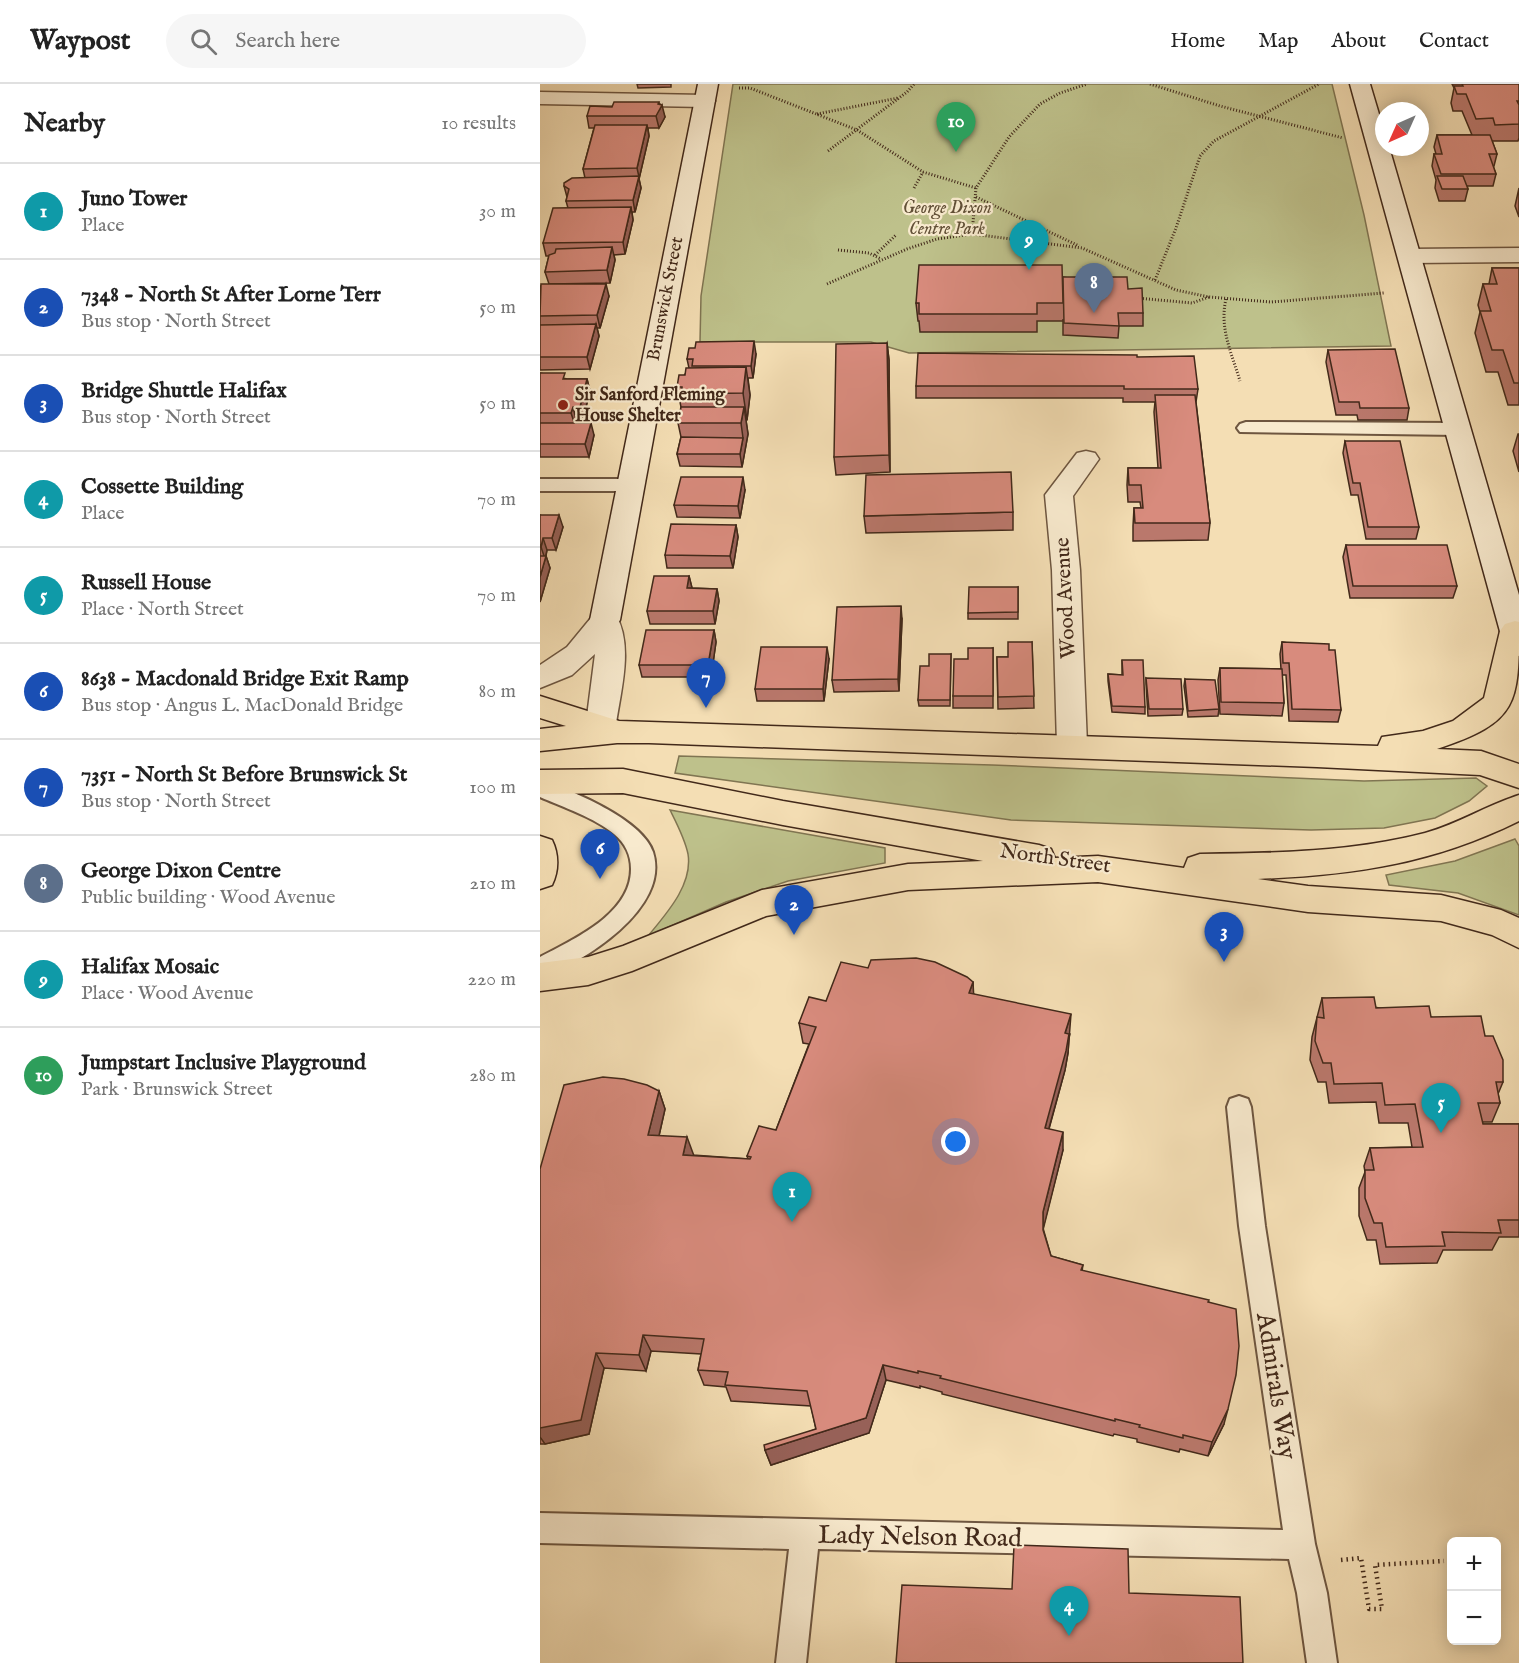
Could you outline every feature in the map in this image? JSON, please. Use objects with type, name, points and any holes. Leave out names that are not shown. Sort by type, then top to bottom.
[{"type":"main road","points":[[1317,754],[1424,742],[1464,729],[1498,703],[1517,639]]},
{"type":"main road","points":[[540,707],[609,728]]},
{"type":"main road","points":[[540,740],[609,728],[1317,754],[1481,763],[1519,776]]},
{"type":"main road","name":"North Street","points":[[540,782],[623,782],[783,813],[1098,868],[1292,866],[1401,851],[1470,830],[1519,807]]},
{"type":"main road","points":[[540,849],[540,876]]},
{"type":"main road","points":[[540,977],[588,971],[632,957],[774,900],[908,877],[1098,868],[1308,899],[1441,908],[1501,924],[1519,934]]},
{"type":"street","points":[[1360,84],[1517,639]]},
{"type":"street","points":[[541,100],[706,92]]},
{"type":"street","name":"Brunswick Street","points":[[609,728],[611,649],[605,620],[706,92]]},
{"type":"street","points":[[1410,256],[1519,255]]},
{"type":"street","name":"Wood Avenue","points":[[1072,746],[1066,570],[1059,495],[1086,459]]},
{"type":"street","name":"Brunswick Street","points":[[540,677],[558,670],[581,655],[605,620]]},
{"type":"lane","points":[[1246,428],[1458,429]]},
{"type":"lane","points":[[540,485],[629,485]]},
{"type":"lane","points":[[540,788],[580,805],[622,828],[642,853],[642,878],[630,904],[608,928],[578,948],[540,968]]},
{"type":"lane","name":"Admirals Way","points":[[1239,1107],[1252,1227],[1300,1544],[1312,1593],[1322,1663]]},
{"type":"lane","name":"Lady Nelson Road","points":[[540,1528],[1258,1545],[1300,1544]]},
{"type":"lane","points":[[791,1663],[805,1534]]},
{"type":"path","points":[[828,151],[899,98],[914,84]]},
{"type":"path","points":[[972,234],[976,188],[1009,137],[1033,110],[1060,93],[1087,84]]},
{"type":"path","points":[[1150,84],[1173,93],[1353,141]]},
{"type":"path","points":[[1155,280],[1176,228],[1200,156],[1214,141],[1319,84]]},
{"type":"path","points":[[736,88],[750,88],[857,130],[922,172],[976,188]]},
{"type":"path","points":[[817,114],[899,98]]},
{"type":"path","points":[[914,188],[922,172]]},
{"type":"path","points":[[976,197],[1022,221],[1050,230],[1082,248],[1176,290],[1209,297],[1271,302],[1391,292]]},
{"type":"path","points":[[827,284],[937,239],[972,234],[1082,248]]},
{"type":"path","points":[[875,255],[896,235]]},
{"type":"path","points":[[838,250],[875,255],[881,260]]},
{"type":"path","points":[[1127,298],[1192,303],[1209,297]]},
{"type":"path","points":[[1226,299],[1222,311],[1223,325],[1240,381]]},
{"type":"path","points":[[1361,1558],[1368,1608],[1382,1608],[1375,1565],[1444,1561]]},
{"type":"green space","name":"George Dixon Centre Park","points":[[733,84],[1332,84],[1364,215],[1391,346],[909,353],[871,342],[700,342],[701,296]]},
{"type":"green space","points":[[679,756],[992,765],[1364,781],[1476,778],[1487,786],[1469,801],[1435,818],[1384,828],[1311,830],[1011,820],[675,773]]},
{"type":"green space","points":[[670,810],[885,848],[885,863],[788,881],[726,902],[648,936],[677,898],[688,866],[685,843]]},
{"type":"green space","points":[[1515,839],[1519,846],[1519,915],[1458,893],[1389,885],[1386,875],[1455,861]]},
{"type":"building","points":[[1462,84],[1519,84],[1519,101],[1517,101],[1519,124],[1495,125],[1493,118],[1476,119],[1466,94],[1457,94],[1454,86],[1463,86]]},
{"type":"building","points":[[614,102],[659,102],[658,104],[662,105],[656,116],[587,116],[590,106],[612,107]]},
{"type":"building","points":[[595,125],[647,125],[637,168],[583,169]]},
{"type":"building","points":[[1437,135],[1490,135],[1497,154],[1489,154],[1496,174],[1441,174],[1434,154],[1442,154]]},
{"type":"building","points":[[639,176],[633,200],[566,201],[569,189],[564,186],[564,183],[572,178]]},
{"type":"building","points":[[1437,176],[1463,176],[1468,189],[1442,189]]},
{"type":"building","points":[[631,207],[623,242],[543,243],[553,208]]},
{"type":"building","points":[[612,247],[607,270],[545,272],[549,255],[555,253],[556,249]]},
{"type":"building","points":[[919,265],[1062,265],[1063,303],[1037,303],[1037,314],[919,314],[919,303],[916,303]]},
{"type":"building","points":[[1492,268],[1519,268],[1519,383],[1514,383],[1503,350],[1492,350],[1480,311],[1491,311],[1483,284],[1497,284]]},
{"type":"building","points":[[1063,277],[1127,277],[1128,289],[1142,288],[1143,313],[1118,313],[1119,326],[1064,323]]},
{"type":"building","points":[[541,284],[606,284],[597,315],[540,316]]},
{"type":"building","points":[[596,324],[587,357],[540,357],[540,325]]},
{"type":"building","points":[[754,341],[751,366],[692,366],[693,359],[687,359],[689,348],[695,348],[696,342]]},
{"type":"building","points":[[887,343],[889,455],[834,457],[836,344]]},
{"type":"building","points":[[1395,349],[1409,408],[1360,408],[1359,402],[1339,402],[1328,350]]},
{"type":"building","points":[[918,353],[1194,356],[1198,389],[1124,389],[1124,386],[916,386]]},
{"type":"building","points":[[746,367],[743,393],[682,394],[682,387],[677,387],[679,375],[685,375],[686,368]]},
{"type":"building","name":"Sir Sanford Fleming House Shelter","points":[[540,373],[565,373],[563,379],[587,379],[580,407],[573,407],[571,413],[540,413]]},
{"type":"building","points":[[1155,395],[1195,395],[1210,523],[1135,523],[1134,508],[1143,508],[1141,485],[1129,485],[1128,468],[1161,468]]},
{"type":"building","points":[[681,407],[744,407],[741,423],[678,423]]},
{"type":"building","points":[[540,423],[591,423],[585,444],[540,444]]},
{"type":"building","points":[[681,437],[743,438],[740,454],[677,454]]},
{"type":"building","points":[[1345,441],[1400,441],[1419,527],[1368,527],[1360,483],[1353,483]]},
{"type":"building","points":[[1011,472],[1013,512],[864,516],[866,475]]},
{"type":"building","points":[[681,477],[743,477],[738,506],[674,505]]},
{"type":"building","points":[[540,515],[559,515],[552,538],[543,538],[541,547],[540,547]]},
{"type":"building","points":[[671,524],[736,525],[730,556],[665,555]]},
{"type":"building","points":[[1346,545],[1447,545],[1457,586],[1353,586]]},
{"type":"building","points":[[540,556],[546,556],[540,577]]},
{"type":"building","points":[[654,576],[689,576],[687,588],[717,589],[713,611],[647,611]]},
{"type":"building","points":[[969,587],[1018,587],[1018,612],[968,613]]},
{"type":"building","points":[[901,606],[898,679],[832,680],[837,607]]},
{"type":"building","points":[[646,630],[714,630],[708,665],[639,665]]},
{"type":"building","points":[[1008,642],[1032,642],[1034,696],[998,697],[997,657],[1008,657]]},
{"type":"building","points":[[1282,642],[1329,644],[1329,650],[1335,650],[1341,710],[1292,709],[1289,663],[1283,663]]},
{"type":"building","points":[[761,647],[827,647],[823,689],[755,689]]},
{"type":"building","points":[[968,648],[993,648],[993,696],[953,696],[954,659],[968,659]]},
{"type":"building","points":[[929,654],[951,654],[950,700],[918,700],[920,666],[929,666]]},
{"type":"building","points":[[1122,660],[1143,660],[1145,707],[1112,706],[1108,674],[1123,675]]},
{"type":"building","points":[[1220,668],[1282,669],[1284,703],[1221,702]]},
{"type":"building","points":[[1146,678],[1181,679],[1183,709],[1149,709]]},
{"type":"building","points":[[1185,679],[1215,680],[1219,709],[1188,711]]},
{"type":"building","points":[[916,958],[935,962],[967,977],[973,982],[969,993],[1071,1014],[1065,1033],[1069,1034],[1066,1051],[1045,1128],[1063,1132],[1043,1212],[1043,1230],[1051,1256],[1083,1265],[1081,1270],[1209,1300],[1208,1302],[1236,1309],[1239,1346],[1236,1375],[1228,1409],[1212,1442],[1183,1435],[1183,1438],[1139,1427],[1140,1425],[1115,1419],[1115,1421],[940,1378],[941,1376],[883,1365],[866,1418],[765,1450],[764,1445],[816,1429],[807,1391],[725,1385],[728,1372],[698,1370],[704,1339],[643,1335],[639,1355],[596,1353],[581,1420],[540,1428],[540,1169],[564,1085],[603,1077],[647,1085],[659,1091],[648,1135],[687,1137],[683,1155],[750,1159],[751,1157],[747,1156],[759,1126],[776,1130],[816,1027],[799,1023],[809,997],[826,1001],[841,962],[868,968],[871,960]]},
{"type":"building","points":[[1374,997],[1376,1008],[1429,1006],[1431,1017],[1481,1016],[1485,1036],[1493,1036],[1503,1060],[1503,1082],[1496,1082],[1500,1103],[1478,1103],[1483,1124],[1519,1124],[1519,1220],[1498,1220],[1501,1233],[1442,1232],[1445,1246],[1386,1247],[1382,1223],[1374,1223],[1365,1198],[1365,1170],[1374,1170],[1370,1148],[1423,1147],[1415,1104],[1385,1105],[1382,1083],[1334,1084],[1331,1063],[1323,1063],[1315,1041],[1317,1017],[1324,1018],[1322,998]]},
{"type":"building","points":[[1014,1545],[1128,1549],[1129,1593],[1240,1597],[1243,1663],[896,1663],[902,1585],[1012,1589]]},
{"type":"place","name":"Jumpstart Inclusive Playground","points":[[956,152]]},
{"type":"place","name":"Halifax Mosaic","points":[[1029,270]]},
{"type":"place","name":"George Dixon Centre","points":[[1094,313]]},
{"type":"place","name":"Sir Sanford Fleming House Shelter","points":[[563,405]]},
{"type":"place","name":"7351 - North St Before Brunswick St","points":[[706,708]]},
{"type":"place","name":"8638 - Macdonald Bridge Exit Ramp","points":[[600,879]]},
{"type":"place","name":"7348 - North St After Lorne Terr","points":[[794,935]]},
{"type":"place","name":"Bridge Shuttle Halifax","points":[[1224,962]]},
{"type":"place","name":"Russell House","points":[[1441,1133]]},
{"type":"place","name":"Juno Tower","points":[[792,1222]]},
{"type":"place","name":"Cossette Building","points":[[1069,1636]]}]
